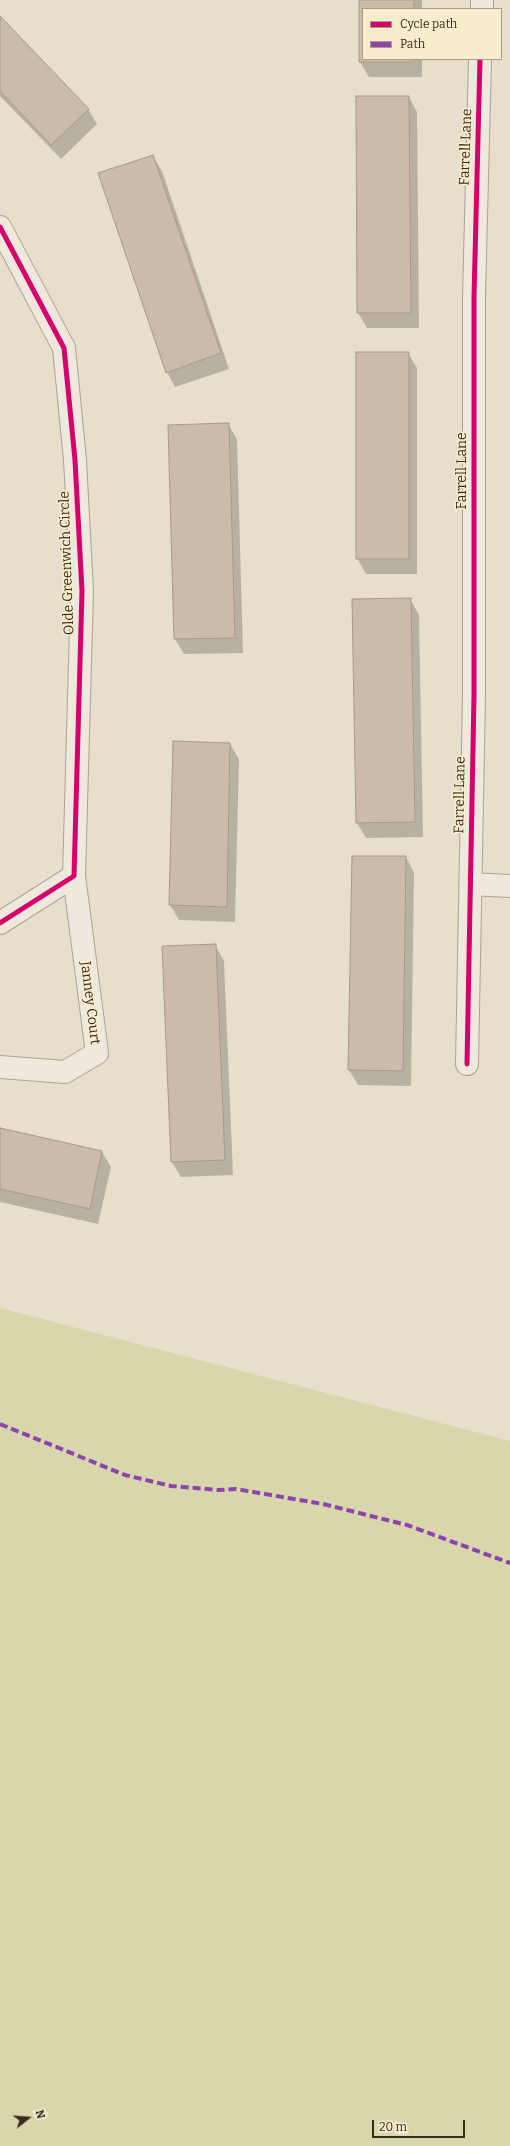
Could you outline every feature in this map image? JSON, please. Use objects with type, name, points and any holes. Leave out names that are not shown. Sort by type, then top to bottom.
[{"type":"street","name":"Farrell Lane","points":[[468,1064],[474,695],[474,297],[480,60]]},
{"type":"street","name":"Olde Greenwich Circle","points":[[0,227],[64,348],[75,460],[82,591],[74,876]]},
{"type":"street","points":[[0,923],[74,876]]},
{"type":"street","name":"Janney Court","points":[[0,1067],[65,1072],[97,1053],[74,876]]},
{"type":"street","points":[[471,884],[510,886]]},
{"type":"green space","points":[[0,1308],[510,1441],[510,2146],[0,2146]]},
{"type":"building","points":[[359,0],[414,0],[414,8],[362,8],[362,60],[414,60],[414,62],[359,62]]},
{"type":"building","points":[[0,16],[89,109],[51,145],[0,91]]},
{"type":"building","points":[[356,96],[409,96],[411,313],[357,313]]},
{"type":"building","points":[[153,155],[221,353],[166,373],[98,173]]},
{"type":"building","points":[[356,352],[409,352],[409,559],[356,559]]},
{"type":"building","points":[[229,423],[235,638],[174,639],[168,425]]},
{"type":"building","points":[[411,598],[415,822],[356,823],[352,599]]},
{"type":"building","points":[[173,741],[230,743],[227,907],[169,905]]},
{"type":"building","points":[[352,856],[406,856],[403,1071],[348,1070]]},
{"type":"building","points":[[216,944],[225,1160],[171,1162],[162,946]]},
{"type":"building","points":[[0,1128],[102,1151],[90,1209],[0,1189]]},
{"type":"marked path","points":[[0,1424],[125,1475],[171,1486],[218,1490],[236,1489],[323,1504],[407,1525],[510,1563]]},
{"type":"cycle path","points":[[467,1064],[474,695],[474,297],[480,60]]},
{"type":"cycle path","points":[[0,227],[64,348],[75,460],[82,591],[74,876],[0,923]]}]
